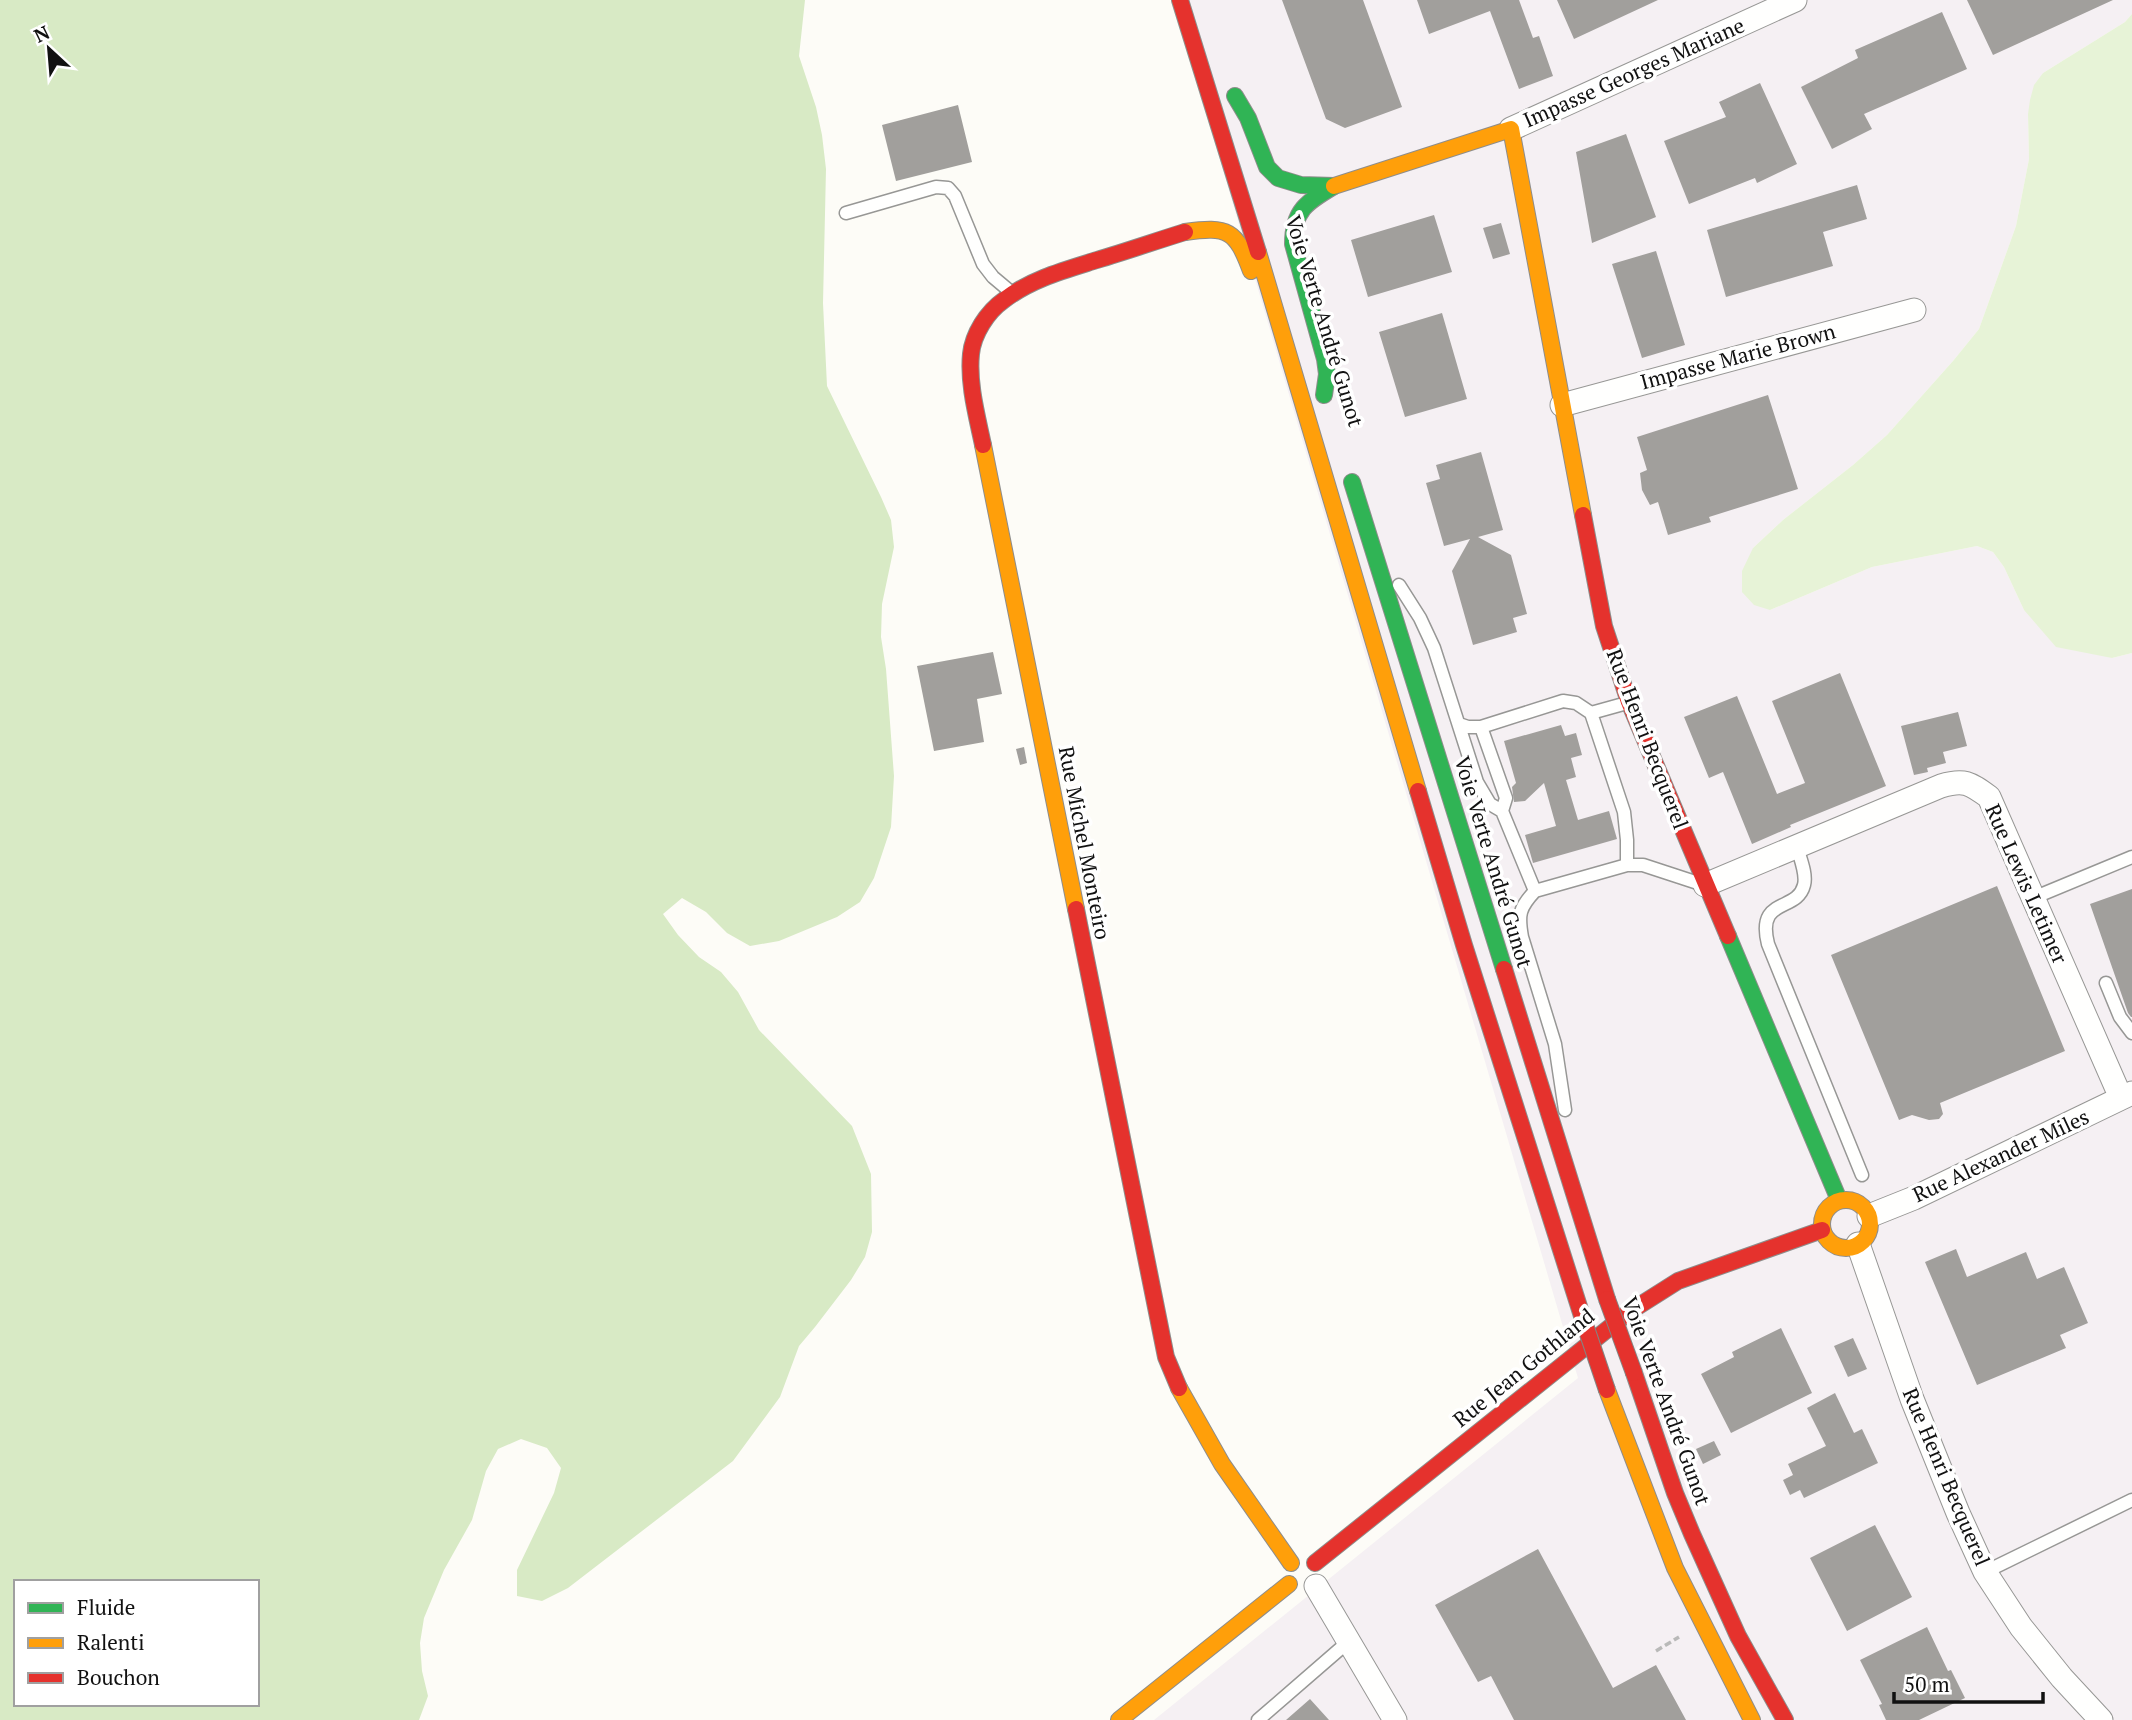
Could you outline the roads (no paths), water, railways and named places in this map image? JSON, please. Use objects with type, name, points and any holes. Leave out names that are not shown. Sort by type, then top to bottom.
[{"type":"main road","name":"Voie Verte André Gunot","points":[[1180,0],[1464,945],[1582,1316],[1607,1390],[1675,1568],[1752,1720]]},
{"type":"main road","points":[[1262,188],[1233,90],[1248,118],[1267,167],[1278,178],[1301,185],[1334,186],[1510,129]]},
{"type":"main road","points":[[1217,116],[1227,172],[1225,195]]},
{"type":"main road","name":"Rue Henri Becquerel","points":[[1510,129],[1604,626],[1629,702],[1839,1200]]},
{"type":"main road","name":"Voie Verte André Gunot","points":[[1277,241],[1326,401],[1325,359],[1293,244],[1292,231],[1293,223],[1302,207],[1334,186]]},
{"type":"main road","points":[[1185,232],[1207,217]]},
{"type":"main road","points":[[1185,232],[1219,229],[1228,232],[1241,243],[1285,379],[1299,395]]},
{"type":"main road","name":"Rue Michel Monteiro","points":[[1185,232],[1053,274],[1013,293],[984,321],[974,341],[971,376],[975,408],[1166,1357],[1181,1395],[1204,1437],[1291,1563]]},
{"type":"main road","name":"Voie Verte André Gunot","points":[[1348,471],[1607,1299],[1692,1534],[1738,1636],[1785,1720]]},
{"type":"main road","points":[[1846,1199],[1860,1204],[1869,1216],[1869,1232],[1858,1244],[1844,1248],[1836,1246],[1825,1237],[1822,1230],[1823,1215],[1839,1200],[1846,1199]]},
{"type":"main road","name":"Rue Jean Gothland","points":[[1315,1563],[1629,1312],[1678,1281],[1822,1230]]},
{"type":"main road","points":[[1306,1558],[1315,1563],[1320,1577],[1315,1586],[1307,1591],[1296,1591],[1289,1584],[1286,1573],[1291,1563],[1306,1558]]},
{"type":"main road","points":[[1119,1720],[1289,1584]]},
{"type":"street","name":"Impasse Georges Mariane","points":[[1510,129],[1795,0]]},
{"type":"street","name":"Impasse Marie Brown","points":[[1562,405],[1914,310]]},
{"type":"street","name":"Rue Lewis Letimer","points":[[1705,885],[1941,786],[1966,783],[1989,797],[2033,898],[2127,1096]]},
{"type":"street","name":"Rue Alexander Miles","points":[[1869,1216],[1914,1198],[2127,1096]]},
{"type":"street","name":"Rue Henri Becquerel","points":[[1858,1244],[1912,1399],[1985,1572],[2029,1637],[2101,1720]]},
{"type":"street","points":[[1315,1586],[1395,1720]]},
{"type":"lane","points":[[846,213],[936,187],[948,188],[955,196],[984,264],[993,277],[1013,293]]},
{"type":"lane","points":[[1368,536],[1420,618],[1434,648],[1477,782],[1490,804],[1502,811],[1535,891]]},
{"type":"lane","points":[[1459,724],[1482,727],[1563,701],[1576,703],[1591,713],[1624,812],[1626,865]]},
{"type":"lane","points":[[1591,713],[1629,702]]},
{"type":"lane","points":[[1482,727],[1506,798],[1502,811]]},
{"type":"lane","points":[[1797,847],[1805,883],[1802,891],[1772,912],[1766,920],[1764,931],[1862,1175]]},
{"type":"lane","points":[[2033,898],[2132,857]]},
{"type":"lane","points":[[1572,1187],[1555,1044],[1522,937],[1519,914],[1524,902],[1535,891],[1626,865],[1643,865],[1705,885]]},
{"type":"lane","points":[[2106,983],[2120,1017],[2132,1033]]},
{"type":"lane","points":[[1985,1572],[2132,1500]]},
{"type":"lane","points":[[1258,1720],[1348,1642]]}]
